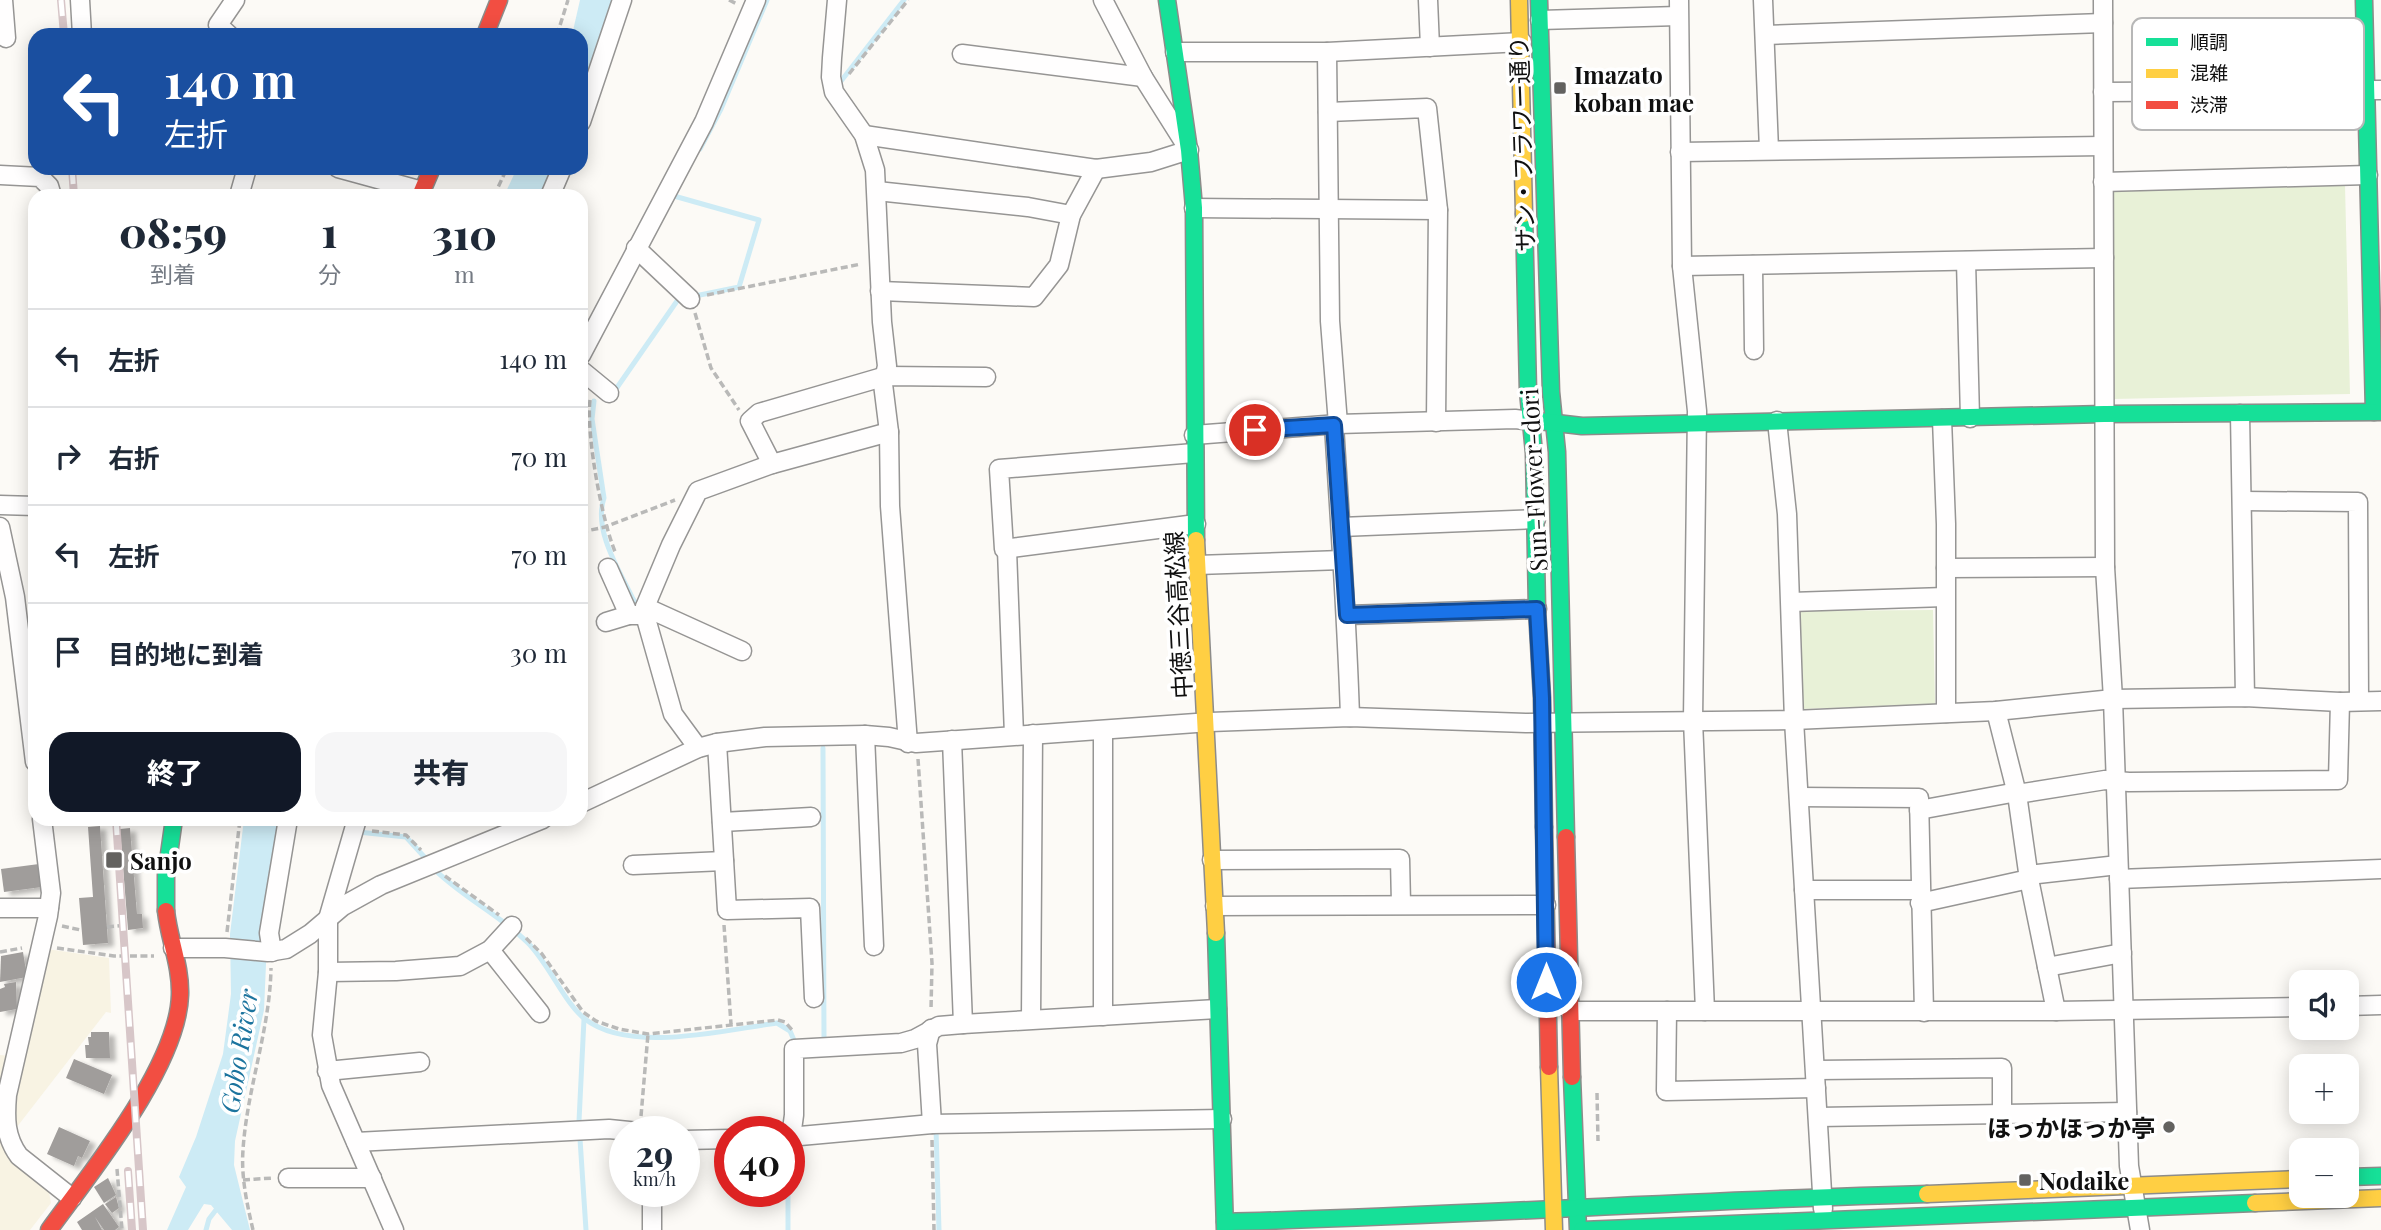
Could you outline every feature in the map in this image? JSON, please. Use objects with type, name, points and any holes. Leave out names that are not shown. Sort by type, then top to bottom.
[{"type":"street","points":[[3,0],[6,38]]},
{"type":"street","points":[[80,0],[82,28]]},
{"type":"street","points":[[221,28],[218,25],[235,0]]},
{"type":"street","points":[[488,28],[499,0]]},
{"type":"street","points":[[588,101],[622,0]]},
{"type":"street","points":[[588,341],[704,122],[756,0]]},
{"type":"street","points":[[837,0],[831,67],[834,92],[864,135],[875,170],[880,291],[887,366],[883,384],[889,432],[890,506],[912,743]]},
{"type":"street","points":[[864,135],[1096,169],[1152,162],[1189,150],[1143,77],[1104,0]]},
{"type":"street","name":"中徳三谷高松線","points":[[1167,0],[1189,150],[1194,208],[1197,565],[1215,905],[1225,1226]]},
{"type":"street","points":[[1428,0],[1430,47]]},
{"type":"street","name":"サン・フラワー通り","points":[[1519,0],[1521,42]]},
{"type":"street","name":"サン・フラワー通り","points":[[1539,0],[1540,20]]},
{"type":"street","points":[[1763,0],[1769,150]]},
{"type":"street","points":[[2103,0],[2105,567],[2113,699],[2129,1166],[2140,1230]]},
{"type":"street","points":[[1194,435],[1336,425],[1515,419],[1582,426],[2104,414],[2377,412],[2375,251],[2368,175],[2374,90],[2364,0]]},
{"type":"street","points":[[1540,20],[1679,8],[1682,266],[1697,424],[1693,720],[1705,1011]]},
{"type":"street","name":"Sun-Flower-dori","points":[[1540,20],[1551,391],[1557,452],[1563,722]]},
{"type":"street","points":[[1765,35],[2103,23]]},
{"type":"street","points":[[1175,52],[1327,52],[1521,42]]},
{"type":"street","name":"Sun-Flower-dori","points":[[1521,42],[1528,391],[1532,421],[1536,519]]},
{"type":"street","points":[[1327,52],[1330,321],[1347,615],[1350,717]]},
{"type":"street","points":[[962,54],[1143,77]]},
{"type":"street","points":[[2103,92],[2132,92]]},
{"type":"street","points":[[1328,111],[1427,108],[1438,209],[1436,422]]},
{"type":"street","points":[[1680,152],[2103,146]]},
{"type":"street","points":[[880,291],[1034,298],[1059,265],[1072,215],[1096,169]]},
{"type":"street","points":[[360,175],[405,189]]},
{"type":"street","points":[[2103,182],[2368,175]]},
{"type":"street","points":[[0,176],[40,177],[50,189]]},
{"type":"street","points":[[877,191],[1028,207],[1072,215]]},
{"type":"street","points":[[1194,208],[1438,209]]},
{"type":"street","points":[[636,248],[691,299]]},
{"type":"street","points":[[1682,266],[2104,258]]},
{"type":"street","points":[[1966,261],[1970,418]]},
{"type":"street","points":[[1753,265],[1754,350]]},
{"type":"street","points":[[588,376],[605,390]]},
{"type":"street","points":[[772,464],[750,422],[760,413],[886,376],[986,377]]},
{"type":"street","points":[[2240,414],[2245,697]]},
{"type":"street","points":[[1942,419],[1946,712]]},
{"type":"street","points":[[1777,421],[1787,514],[1798,797],[1824,1225]]},
{"type":"street","points":[[639,613],[698,491],[772,464],[889,432]]},
{"type":"street","points":[[1014,735],[1007,550],[1004,549],[999,469],[1194,453]]},
{"type":"street","points":[[2243,501],[2358,502],[2359,701]]},
{"type":"street","points":[[0,505],[28,506]]},
{"type":"street","points":[[1341,527],[1536,519],[1554,1230]]},
{"type":"street","points":[[1007,550],[1196,524]]},
{"type":"street","points":[[0,527],[15,597],[28,704]]},
{"type":"street","points":[[1197,565],[1342,560]]},
{"type":"street","points":[[613,565],[639,613],[673,714],[698,748]]},
{"type":"street","points":[[1946,568],[2105,567]]},
{"type":"street","points":[[1791,602],[1945,597]]},
{"type":"street","points":[[1347,615],[1537,609]]},
{"type":"street","points":[[606,622],[639,613],[741,651]]},
{"type":"street","points":[[588,800],[698,748],[765,737],[865,735],[912,743],[1205,723],[1350,717],[1542,722],[1794,720],[1996,711],[2113,699],[2245,697],[2340,702],[2381,701]]},
{"type":"street","points":[[1919,810],[2105,780],[2338,780],[2340,702]]},
{"type":"street","points":[[1996,711],[2017,793],[2029,877],[2056,1012]]},
{"type":"street","points":[[1563,722],[1570,1011],[1580,1230],[1824,1225],[2381,1198]]},
{"type":"street","points":[[1103,731],[1103,1016]]},
{"type":"street","points":[[1031,1019],[1033,734]]},
{"type":"street","points":[[865,735],[874,946]]},
{"type":"street","points":[[952,740],[963,1024]]},
{"type":"street","points":[[717,743],[727,910],[810,908],[814,998]]},
{"type":"street","points":[[1798,797],[1919,798],[1924,1012]]},
{"type":"street","points":[[722,822],[811,817]]},
{"type":"street","points":[[43,826],[51,893],[7,1095],[6,1125],[13,1148],[19,1157],[72,1198]]},
{"type":"street","points":[[48,1230],[115,1137],[153,1077],[169,1041],[180,1000],[178,966],[168,952],[165,898],[173,826]]},
{"type":"street","points":[[270,952],[269,933],[287,826]]},
{"type":"street","points":[[354,826],[328,919],[328,972],[322,1035],[327,1072],[339,1106],[394,1230]]},
{"type":"street","points":[[168,952],[286,950],[343,906],[362,895],[408,873],[526,826]]},
{"type":"street","points":[[1212,860],[1400,859],[1401,904]]},
{"type":"street","points":[[634,865],[724,861]]},
{"type":"street","points":[[1804,890],[1920,897],[2029,877],[2118,872],[2381,869]]},
{"type":"street","points":[[1215,905],[1546,905]]},
{"type":"street","points":[[0,908],[49,908]]},
{"type":"street","points":[[328,972],[396,971],[460,965],[490,950],[512,926]]},
{"type":"street","points":[[490,950],[540,1013]]},
{"type":"street","points":[[2047,967],[2122,953]]},
{"type":"street","points":[[2359,1006],[2381,1005]]},
{"type":"street","points":[[1570,1011],[2056,1012],[2289,1007]]},
{"type":"street","points":[[794,1116],[794,1049],[901,1044],[931,1029],[963,1024],[1217,1009]]},
{"type":"street","points":[[1667,1011],[1666,1091],[2002,1068],[2002,1115]]},
{"type":"street","points":[[931,1029],[927,1044],[932,1124]]},
{"type":"street","points":[[327,1072],[420,1062]]},
{"type":"street","points":[[1818,1116],[2127,1112]]},
{"type":"street","points":[[805,1136],[932,1124],[1222,1119]]},
{"type":"street","points":[[356,1142],[609,1129]]},
{"type":"street","points":[[2359,1177],[2381,1176]]},
{"type":"street","points":[[288,1178],[372,1178]]},
{"type":"street","points":[[1225,1226],[1823,1197],[2289,1180]]},
{"type":"street","points":[[652,1207],[652,1230]]},
{"type":"street","points":[[1349,1219],[1373,1230]]},
{"type":"path","points":[[559,28],[568,0]]},
{"type":"path","points":[[834,92],[908,0]]},
{"type":"path","points":[[750,422],[741,414],[711,368],[691,299],[879,262]]},
{"type":"path","points":[[605,390],[590,401],[589,419],[613,565]]},
{"type":"path","points":[[588,531],[605,527],[698,491]]},
{"type":"path","points":[[912,743],[932,963],[931,1029]]},
{"type":"path","points":[[226,949],[239,826]]},
{"type":"path","points":[[364,826],[406,835],[432,865],[512,926],[542,954],[583,1012],[596,1021],[619,1029],[648,1034],[778,1020],[785,1022],[796,1035],[800,1049]]},
{"type":"path","points":[[727,910],[723,919],[731,1024]]},
{"type":"path","points":[[107,927],[127,925]]},
{"type":"path","points":[[0,952],[40,945],[114,956],[168,952]]},
{"type":"path","points":[[253,1230],[243,1180],[242,1152],[266,1032],[271,992],[270,952]]},
{"type":"path","points":[[641,1116],[648,1034]]},
{"type":"path","points":[[1597,1093],[1598,1144]]},
{"type":"path","points":[[932,1124],[934,1230]]},
{"type":"path","points":[[115,1137],[122,1230]]},
{"type":"path","points":[[243,1180],[288,1178]]},
{"type":"shaded area","points":[[47,949],[109,958],[111,1013],[106,1012],[13,1132],[11,1113]]},
{"type":"shaded area","points":[[0,1055],[11,1056],[16,1163],[49,1192],[51,1203],[30,1230],[0,1230]]},
{"type":"green space","points":[[2345,185],[2350,394],[2113,399],[2111,189]]},
{"type":"green space","points":[[1933,610],[1935,704],[1801,709],[1798,611]]},
{"type":"water","points":[[580,0],[616,0],[588,86],[588,28],[574,28]]},
{"type":"water","points":[[514,175],[554,175],[547,189],[507,189]]},
{"type":"water","name":"Gobo River","points":[[243,826],[281,826],[268,919],[264,1010],[235,1141],[234,1165],[250,1230],[232,1230],[211,1205],[204,1204],[188,1230],[167,1230],[186,1187],[179,1177],[196,1137],[223,1054],[231,994],[230,934]]},
{"type":"building","points":[[100,826],[108,943],[83,945],[79,898],[93,897],[88,827]]},
{"type":"building","points":[[130,828],[137,914],[142,914],[143,928],[128,930],[120,829]]},
{"type":"building","points":[[39,864],[42,887],[4,892],[1,869]]},
{"type":"building","points":[[23,952],[27,977],[0,982],[1,956]]},
{"type":"building","points":[[16,982],[17,1009],[0,1012],[0,989],[5,987],[4,984]]},
{"type":"building","points":[[91,1032],[109,1032],[110,1058],[86,1058],[85,1045],[89,1045],[88,1037],[91,1037]]},
{"type":"building","points":[[74,1059],[112,1075],[104,1094],[66,1078]]},
{"type":"building","points":[[59,1127],[90,1141],[82,1158],[78,1156],[74,1166],[47,1154]]},
{"type":"building","points":[[108,1178],[116,1195],[104,1203],[94,1187]]},
{"type":"building","points":[[116,1197],[119,1208],[112,1213],[105,1204]]},
{"type":"building","points":[[103,1204],[119,1227],[115,1230],[104,1230],[95,1217],[102,1230],[82,1230],[77,1222]]},
{"type":"waterway","points":[[700,149],[721,109],[767,0]]},
{"type":"waterway","points":[[838,85],[904,0]]},
{"type":"waterway","points":[[676,191],[674,196],[759,220],[739,287],[695,296]]},
{"type":"waterway","points":[[616,389],[677,301]]},
{"type":"waterway","points":[[594,401],[592,419],[604,498],[602,523],[609,550],[639,608]]},
{"type":"waterway","points":[[823,748],[824,1043]]},
{"type":"waterway","points":[[358,832],[406,837],[428,861]]},
{"type":"waterway","points":[[432,867],[528,943],[578,1012],[604,1030],[627,1035],[678,1037],[777,1023],[790,1031],[797,1047]]},
{"type":"waterway","points":[[579,1121],[584,1019]]},
{"type":"waterway","points":[[936,1129],[939,1230]]},
{"type":"waterway","points":[[580,1139],[586,1230]]},
{"type":"waterway","points":[[206,1230],[209,1219],[219,1206]]},
{"type":"waterway","points":[[788,1207],[788,1230]]},
{"type":"railway","points":[[61,0],[63,28]]},
{"type":"railway","points":[[72,175],[74,189]]},
{"type":"railway","points":[[116,826],[143,1230]]},
{"type":"railway","points":[[128,1171],[132,1230]]},
{"type":"traffic: fast","points":[[1167,0],[1189,150],[1194,208],[1196,540]]},
{"type":"traffic: fast","points":[[1539,0],[1551,392],[1557,452],[1566,837]]},
{"type":"traffic: fast","points":[[2364,0],[2374,412]]},
{"type":"traffic: fast","points":[[1524,214],[1528,391],[1534,453],[1542,698],[1544,827]]},
{"type":"traffic: fast","points":[[1539,421],[1582,426],[2104,414],[2381,412]]},
{"type":"traffic: fast","points":[[166,911],[166,875],[173,826]]},
{"type":"traffic: fast","points":[[1216,933],[1225,1230]]},
{"type":"traffic: fast","points":[[1572,1077],[1578,1230]]},
{"type":"traffic: fast","points":[[2359,1177],[2381,1176]]},
{"type":"traffic: fast","points":[[1225,1222],[1927,1194]]},
{"type":"traffic: fast","points":[[1582,1230],[2255,1203]]},
{"type":"traffic: slow","points":[[1519,0],[1524,214]]},
{"type":"traffic: slow","points":[[1196,540],[1216,933]]},
{"type":"traffic: slow","points":[[1549,1067],[1554,1230]]},
{"type":"traffic: slow","points":[[1927,1194],[2289,1179]]},
{"type":"traffic: slow","points":[[2255,1203],[2381,1198]]},
{"type":"traffic: jam","points":[[488,28],[499,0]]},
{"type":"traffic: jam","points":[[423,189],[429,175]]},
{"type":"traffic: jam","points":[[1544,827],[1549,1067]]},
{"type":"traffic: jam","points":[[1566,837],[1572,1077]]},
{"type":"traffic: jam","points":[[49,1230],[130,1117],[165,1054],[176,1023],[180,995],[179,974],[166,911]]},
{"type":"place","name":"Imazato koban mae","points":[[1560,88]]},
{"type":"place","name":"Sanjo","points":[[114,860]]},
{"type":"place","name":"ほっかほっか亭","points":[[2169,1127]]},
{"type":"place","name":"Nodaike","points":[[2025,1180]]},
{"type":"route","points":[[1255,430],[1334,425],[1347,615],[1537,609],[1542,698],[1546,982]]}]
